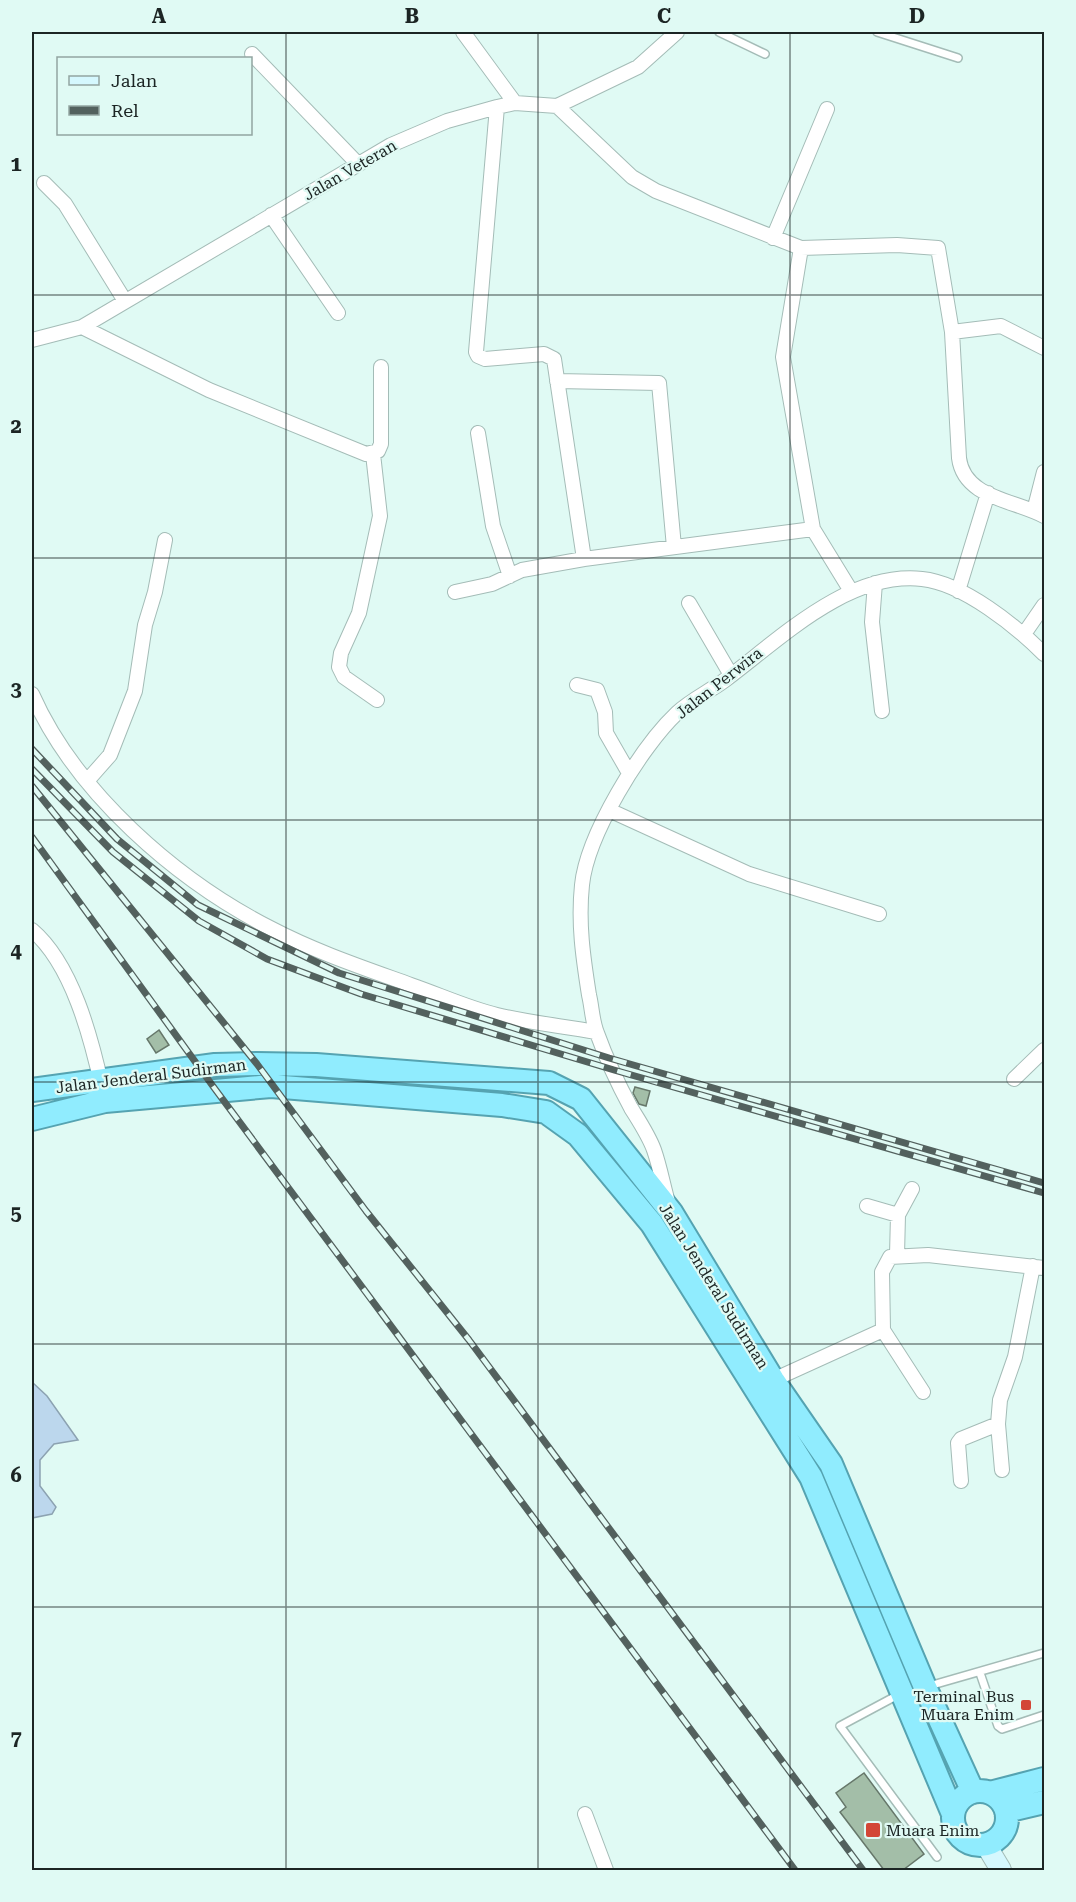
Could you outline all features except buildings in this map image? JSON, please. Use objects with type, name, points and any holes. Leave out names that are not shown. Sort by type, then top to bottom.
[{"type":"highway","name":"Jalan Jenderal Sudirman","points":[[32,1119],[103,1091],[215,1065],[316,1065],[549,1083],[581,1099],[831,1464],[953,1814]]},
{"type":"highway","name":"Jalan Jenderal Sudirman","points":[[32,1090],[103,1091],[270,1086],[502,1106],[546,1112],[578,1135],[661,1218],[810,1477],[912,1691],[981,1792]]},
{"type":"highway","points":[[981,1792],[1000,1800],[1006,1812],[1006,1826],[998,1838],[986,1845],[977,1845],[961,1838],[953,1823],[953,1814],[960,1800],[981,1792],[1044,1779]]},
{"type":"highway","points":[[1006,1812],[1044,1802]]},
{"type":"main road","points":[[986,1845],[1001,1870]]},
{"type":"street","points":[[463,32],[515,103]]},
{"type":"street","name":"Jalan Veteran","points":[[32,340],[82,327],[391,145],[447,121],[497,107],[515,103],[557,106],[638,67],[677,32]]},
{"type":"street","points":[[252,54],[358,164]]},
{"type":"street","points":[[557,106],[591,141],[640,182],[673,199],[773,238],[801,248],[936,247],[952,332],[960,465],[968,483],[1039,514],[1044,472]]},
{"type":"street","points":[[497,107],[476,352],[478,357],[485,359],[544,354],[554,359],[584,559]]},
{"type":"street","points":[[773,238],[827,109]]},
{"type":"street","points":[[44,183],[65,204],[125,301]]},
{"type":"street","points":[[271,215],[338,313]]},
{"type":"street","points":[[801,248],[783,357],[813,530],[852,591]]},
{"type":"street","points":[[952,332],[1000,326],[1044,348]]},
{"type":"street","points":[[82,327],[209,390],[356,450],[373,454]]},
{"type":"street","points":[[377,700],[344,677],[339,667],[341,653],[359,613],[380,516],[373,454],[381,444],[381,367]]},
{"type":"street","points":[[557,381],[659,383],[674,547]]},
{"type":"street","points":[[478,433],[493,526],[510,576]]},
{"type":"street","points":[[958,591],[988,493]]},
{"type":"street","points":[[455,592],[492,584],[522,570],[584,559],[813,530]]},
{"type":"street","points":[[87,781],[110,754],[135,691],[145,625],[155,592],[165,540]]},
{"type":"street","name":"Jalan Perwira","points":[[661,1218],[653,1149],[618,1084],[596,1032],[580,940],[582,882],[588,860],[609,810],[629,773],[677,712],[731,675],[767,646],[852,591],[875,583],[898,579],[924,579],[958,591],[1024,634],[1044,654]]},
{"type":"street","points":[[875,583],[872,622],[882,711]]},
{"type":"street","points":[[689,603],[731,675]]},
{"type":"street","points":[[1024,634],[1044,605]]},
{"type":"street","points":[[577,685],[597,690],[605,712],[606,733],[629,773]]},
{"type":"street","points":[[32,694],[43,718],[87,781],[109,806],[160,855],[222,901],[273,930],[351,964],[497,1015],[596,1032]]},
{"type":"street","points":[[609,810],[749,874],[879,914]]},
{"type":"street","points":[[32,930],[55,957],[79,1006],[103,1091]]},
{"type":"street","points":[[1014,1079],[1044,1050]]},
{"type":"street","points":[[897,1254],[898,1215],[912,1189]]},
{"type":"street","points":[[867,1206],[898,1215]]},
{"type":"street","points":[[923,1392],[883,1330],[882,1272],[886,1262],[897,1254],[1039,1267],[1015,1357],[1000,1400],[998,1424],[1002,1470]]},
{"type":"street","points":[[773,1380],[883,1330]]},
{"type":"street","points":[[961,1481],[958,1443],[961,1439],[998,1424]]},
{"type":"street","points":[[585,1814],[606,1870]]},
{"type":"lane","points":[[720,32],[765,54]]},
{"type":"lane","points":[[877,32],[958,58]]},
{"type":"lane","points":[[937,1857],[840,1726],[912,1691],[1044,1653]]},
{"type":"lane","points":[[980,1673],[998,1726],[1002,1729],[1044,1715]]},
{"type":"water","points":[[32,1382],[47,1396],[78,1440],[54,1444],[40,1460],[40,1486],[56,1507],[52,1514],[32,1518]]},
{"type":"railway","points":[[32,749],[117,839],[198,905],[339,973],[609,1058],[1044,1183]]},
{"type":"railway","points":[[32,769],[113,852],[199,921],[267,959],[361,994],[614,1070],[1044,1193]]},
{"type":"railway","points":[[32,786],[257,1064],[366,1211],[469,1340],[863,1870]]},
{"type":"railway","points":[[32,837],[215,1089],[795,1870]]},
{"type":"place","name":"Terminal Bus Muara Enim","points":[[1026,1705]]},
{"type":"place","name":"Muara Enim","points":[[873,1830]]}]
